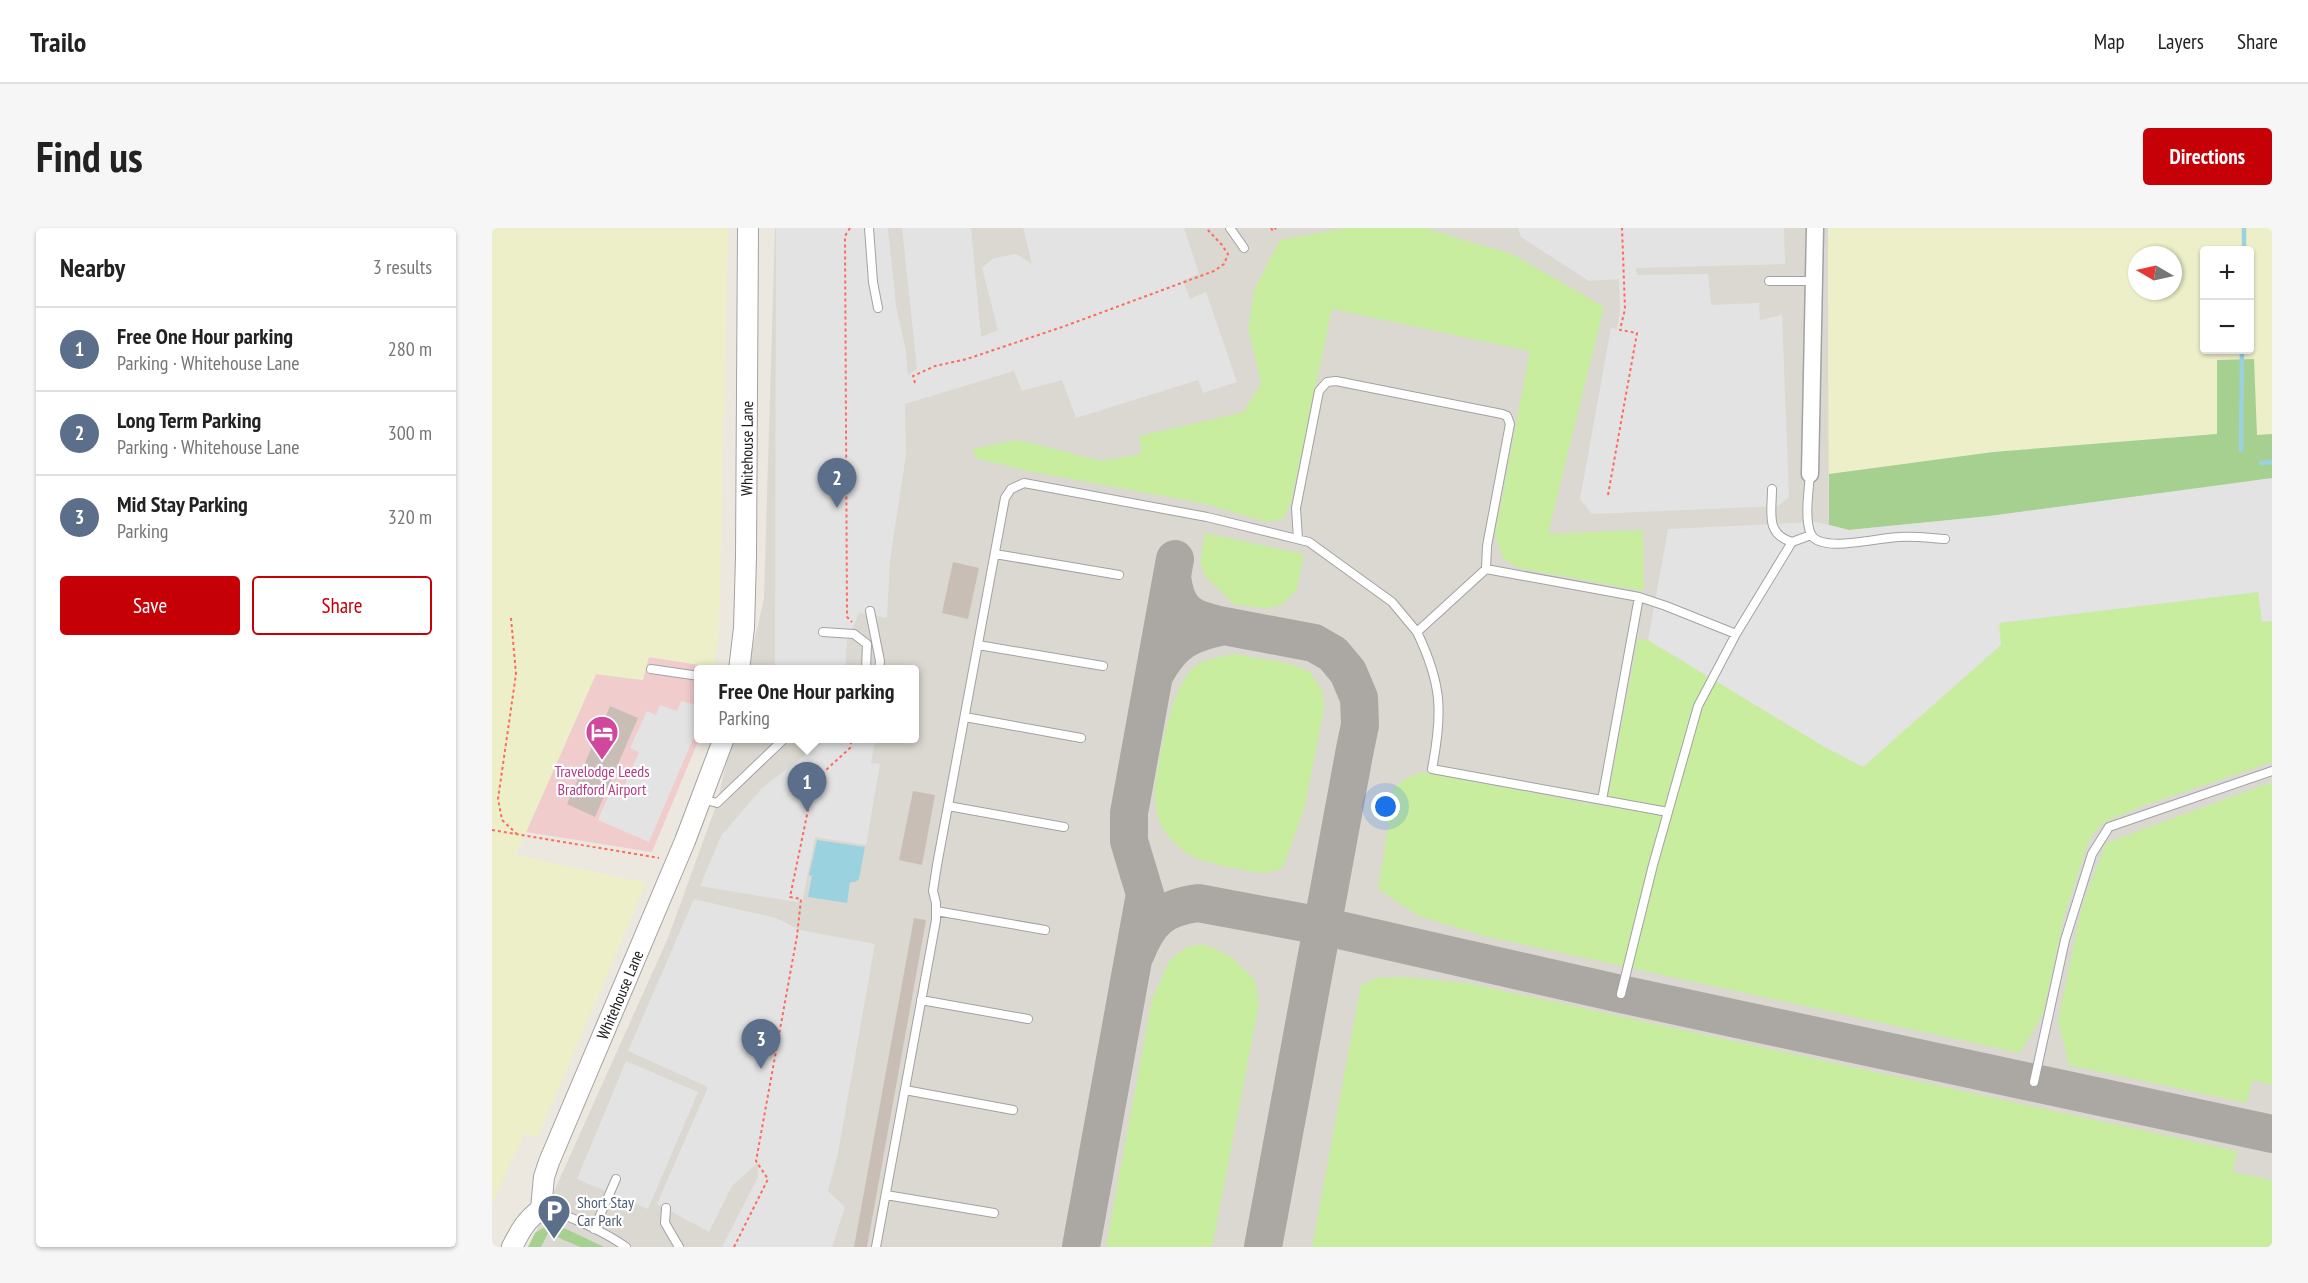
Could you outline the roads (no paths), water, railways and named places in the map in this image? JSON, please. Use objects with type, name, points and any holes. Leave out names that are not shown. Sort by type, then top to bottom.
[{"type":"street","name":"Whitehouse Lane","points":[[739,665],[744,628],[746,557],[748,228]]},
{"type":"street","points":[[1810,474],[1815,228]]},
{"type":"street","name":"Whitehouse Lane","points":[[541,1209],[544,1177],[549,1162],[677,861],[722,743]]},
{"type":"street","points":[[512,1247],[520,1229],[541,1209]]},
{"type":"lane","points":[[869,228],[873,282],[878,308]]},
{"type":"lane","points":[[1228,229],[1244,248]]},
{"type":"lane","points":[[1770,281],[1814,281]]},
{"type":"lane","points":[[1298,539],[1296,508],[1319,391],[1328,382],[1336,381],[1507,416],[1510,424],[1487,546],[1486,568],[1417,632]]},
{"type":"lane","points":[[1810,474],[1808,522],[1811,535],[1818,542],[1831,544],[1899,537],[1945,539]]},
{"type":"lane","points":[[876,1247],[936,911],[933,891],[948,806],[1005,498],[1011,489],[1024,483],[1207,517],[1309,542],[1392,602],[1417,632],[1438,687],[1438,725],[1432,769],[1668,812]]},
{"type":"lane","points":[[1772,489],[1773,528],[1781,538],[1792,542]]},
{"type":"lane","points":[[1621,994],[1698,706],[1736,634],[1792,542],[1811,535]]},
{"type":"lane","points":[[994,554],[1119,575]]},
{"type":"lane","points":[[1486,568],[1639,597],[1736,634]]},
{"type":"lane","points":[[1602,800],[1639,597]]},
{"type":"lane","points":[[870,612],[880,665]]},
{"type":"lane","points":[[823,632],[854,634],[867,644],[866,665]]},
{"type":"lane","points":[[978,645],[1103,666]]},
{"type":"lane","points":[[651,669],[694,675]]},
{"type":"lane","points":[[965,717],[1081,738]]},
{"type":"lane","points":[[702,799],[717,803],[780,743]]},
{"type":"lane","points":[[2034,1082],[2065,940],[2092,854],[2109,827],[2272,771]]},
{"type":"lane","points":[[948,806],[1064,827]]},
{"type":"lane","points":[[936,911],[1045,930]]},
{"type":"lane","points":[[921,1000],[1028,1019]]},
{"type":"lane","points":[[905,1090],[1013,1110]]},
{"type":"lane","points":[[594,1229],[616,1179]]},
{"type":"lane","points":[[886,1195],[994,1214]]},
{"type":"lane","points":[[666,1208],[665,1223],[679,1247]]},
{"type":"lane","points":[[541,1209],[552,1210],[626,1247]]},
{"type":"water","points":[[817,840],[865,847],[859,879],[850,882],[847,903],[808,897],[812,876],[809,875]]},
{"type":"waterway","points":[[2244,228],[2244,246]]},
{"type":"waterway","points":[[2241,450],[2242,354]]},
{"type":"waterway","points":[[2261,463],[2272,462]]},
{"type":"place","name":"Long Term Parking","points":[[837,508]]},
{"type":"place","name":"Travelodge Leeds Bradford Airport","points":[[602,761]]},
{"type":"place","name":"Free One Hour parking","points":[[807,812]]},
{"type":"place","name":"Mid Stay Parking","points":[[761,1069]]},
{"type":"place","name":"Short Stay Car Park","points":[[554,1240]]}]
